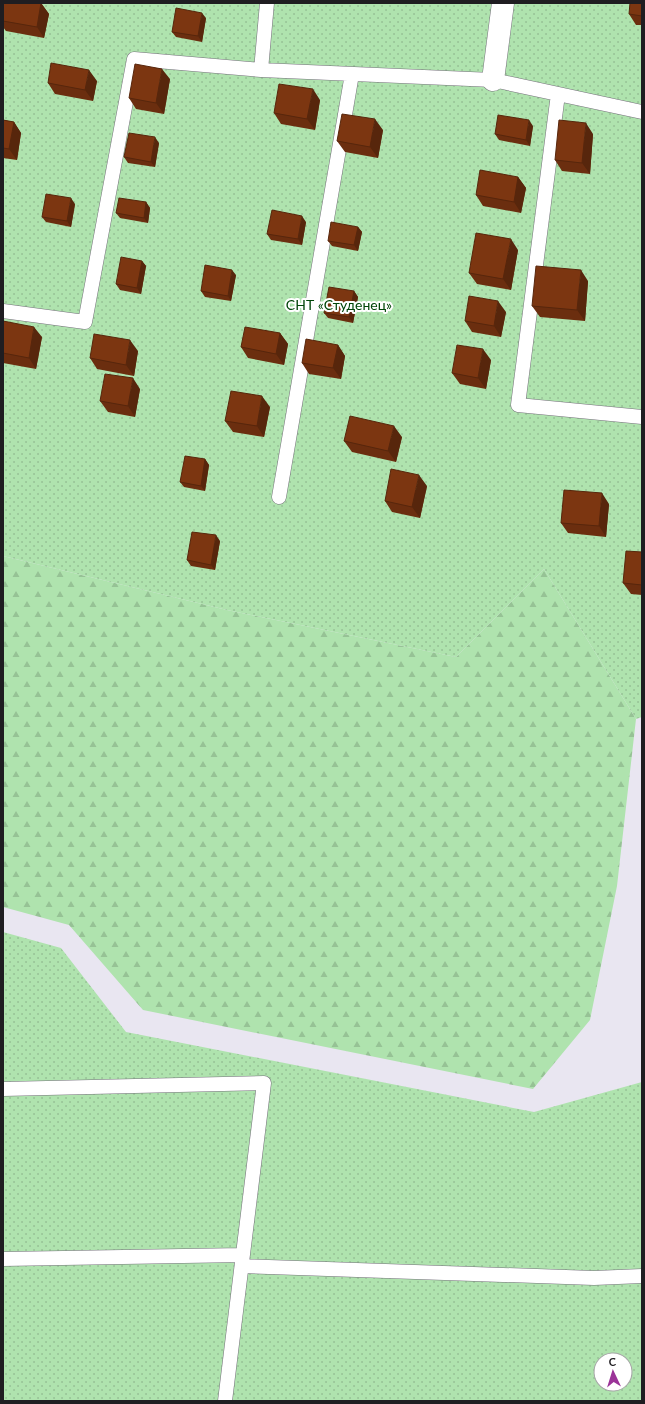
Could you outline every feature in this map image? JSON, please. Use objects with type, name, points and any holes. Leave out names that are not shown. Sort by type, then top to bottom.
[{"type":"street","points":[[492,80],[502,3]]},
{"type":"lane","points":[[262,70],[267,3]]},
{"type":"lane","points":[[3,312],[85,322],[134,59],[262,70],[492,80],[642,112]]},
{"type":"lane","points":[[279,497],[352,74]]},
{"type":"lane","points":[[558,94],[518,405],[642,417]]},
{"type":"lane","points":[[3,1089],[264,1083],[225,1401]]},
{"type":"lane","points":[[3,1259],[242,1260],[594,1278],[642,1276]]},
{"type":"green space","name":"СНТ «Студенец»","points":[[3,3],[642,3],[642,717],[636,719],[544,569],[456,657],[227,610],[3,556]]},
{"type":"green space","points":[[3,556],[227,610],[456,657],[544,569],[636,719],[617,886],[590,1020],[533,1089],[143,1010],[69,925],[3,907]]},
{"type":"green space","points":[[3,932],[61,948],[126,1032],[534,1112],[642,1082],[642,1401],[3,1401]]},
{"type":"building","points":[[3,3],[41,3],[37,27],[3,21]]},
{"type":"building","points":[[630,3],[642,3],[642,16],[629,14]]},
{"type":"building","points":[[176,8],[202,13],[198,36],[172,32]]},
{"type":"building","points":[[51,63],[89,70],[85,90],[48,83]]},
{"type":"building","points":[[135,64],[162,69],[156,103],[129,98]]},
{"type":"building","points":[[279,84],[313,89],[307,119],[274,113]]},
{"type":"building","points":[[342,114],[375,119],[370,147],[337,141]]},
{"type":"building","points":[[498,115],[529,120],[526,140],[495,134]]},
{"type":"building","points":[[3,120],[14,122],[9,149],[3,148]]},
{"type":"building","points":[[559,120],[586,123],[582,163],[555,160]]},
{"type":"building","points":[[129,133],[155,137],[151,162],[124,157]]},
{"type":"building","points":[[480,170],[518,177],[514,202],[476,195]]},
{"type":"building","points":[[46,194],[71,198],[67,221],[42,217]]},
{"type":"building","points":[[119,198],[146,202],[144,218],[116,213]]},
{"type":"building","points":[[272,210],[302,216],[298,239],[267,234]]},
{"type":"building","points":[[331,222],[358,227],[354,245],[328,241]]},
{"type":"building","points":[[476,233],[511,239],[503,279],[469,273]]},
{"type":"building","points":[[121,257],[142,261],[137,288],[116,284]]},
{"type":"building","points":[[205,265],[232,270],[228,296],[201,291]]},
{"type":"building","points":[[536,266],[581,270],[577,310],[532,306]]},
{"type":"building","points":[[329,287],[354,291],[349,317],[324,313]]},
{"type":"building","points":[[469,296],[498,301],[494,326],[465,321]]},
{"type":"building","points":[[3,321],[34,327],[29,358],[3,353]]},
{"type":"building","points":[[245,327],[280,333],[276,354],[241,347]]},
{"type":"building","points":[[94,334],[130,340],[126,365],[90,358]]},
{"type":"building","points":[[306,339],[338,345],[333,368],[302,363]]},
{"type":"building","points":[[457,345],[483,349],[478,378],[452,373]]},
{"type":"building","points":[[105,374],[133,378],[128,406],[100,401]]},
{"type":"building","points":[[231,391],[262,396],[257,426],[225,421]]},
{"type":"building","points":[[350,416],[394,426],[388,451],[344,441]]},
{"type":"building","points":[[185,456],[205,459],[201,486],[180,482]]},
{"type":"building","points":[[391,469],[419,475],[412,507],[385,501]]},
{"type":"building","points":[[564,490],[602,493],[599,526],[561,523]]},
{"type":"building","points":[[192,532],[216,535],[211,565],[187,560]]},
{"type":"building","points":[[626,551],[642,552],[642,585],[623,583]]}]
